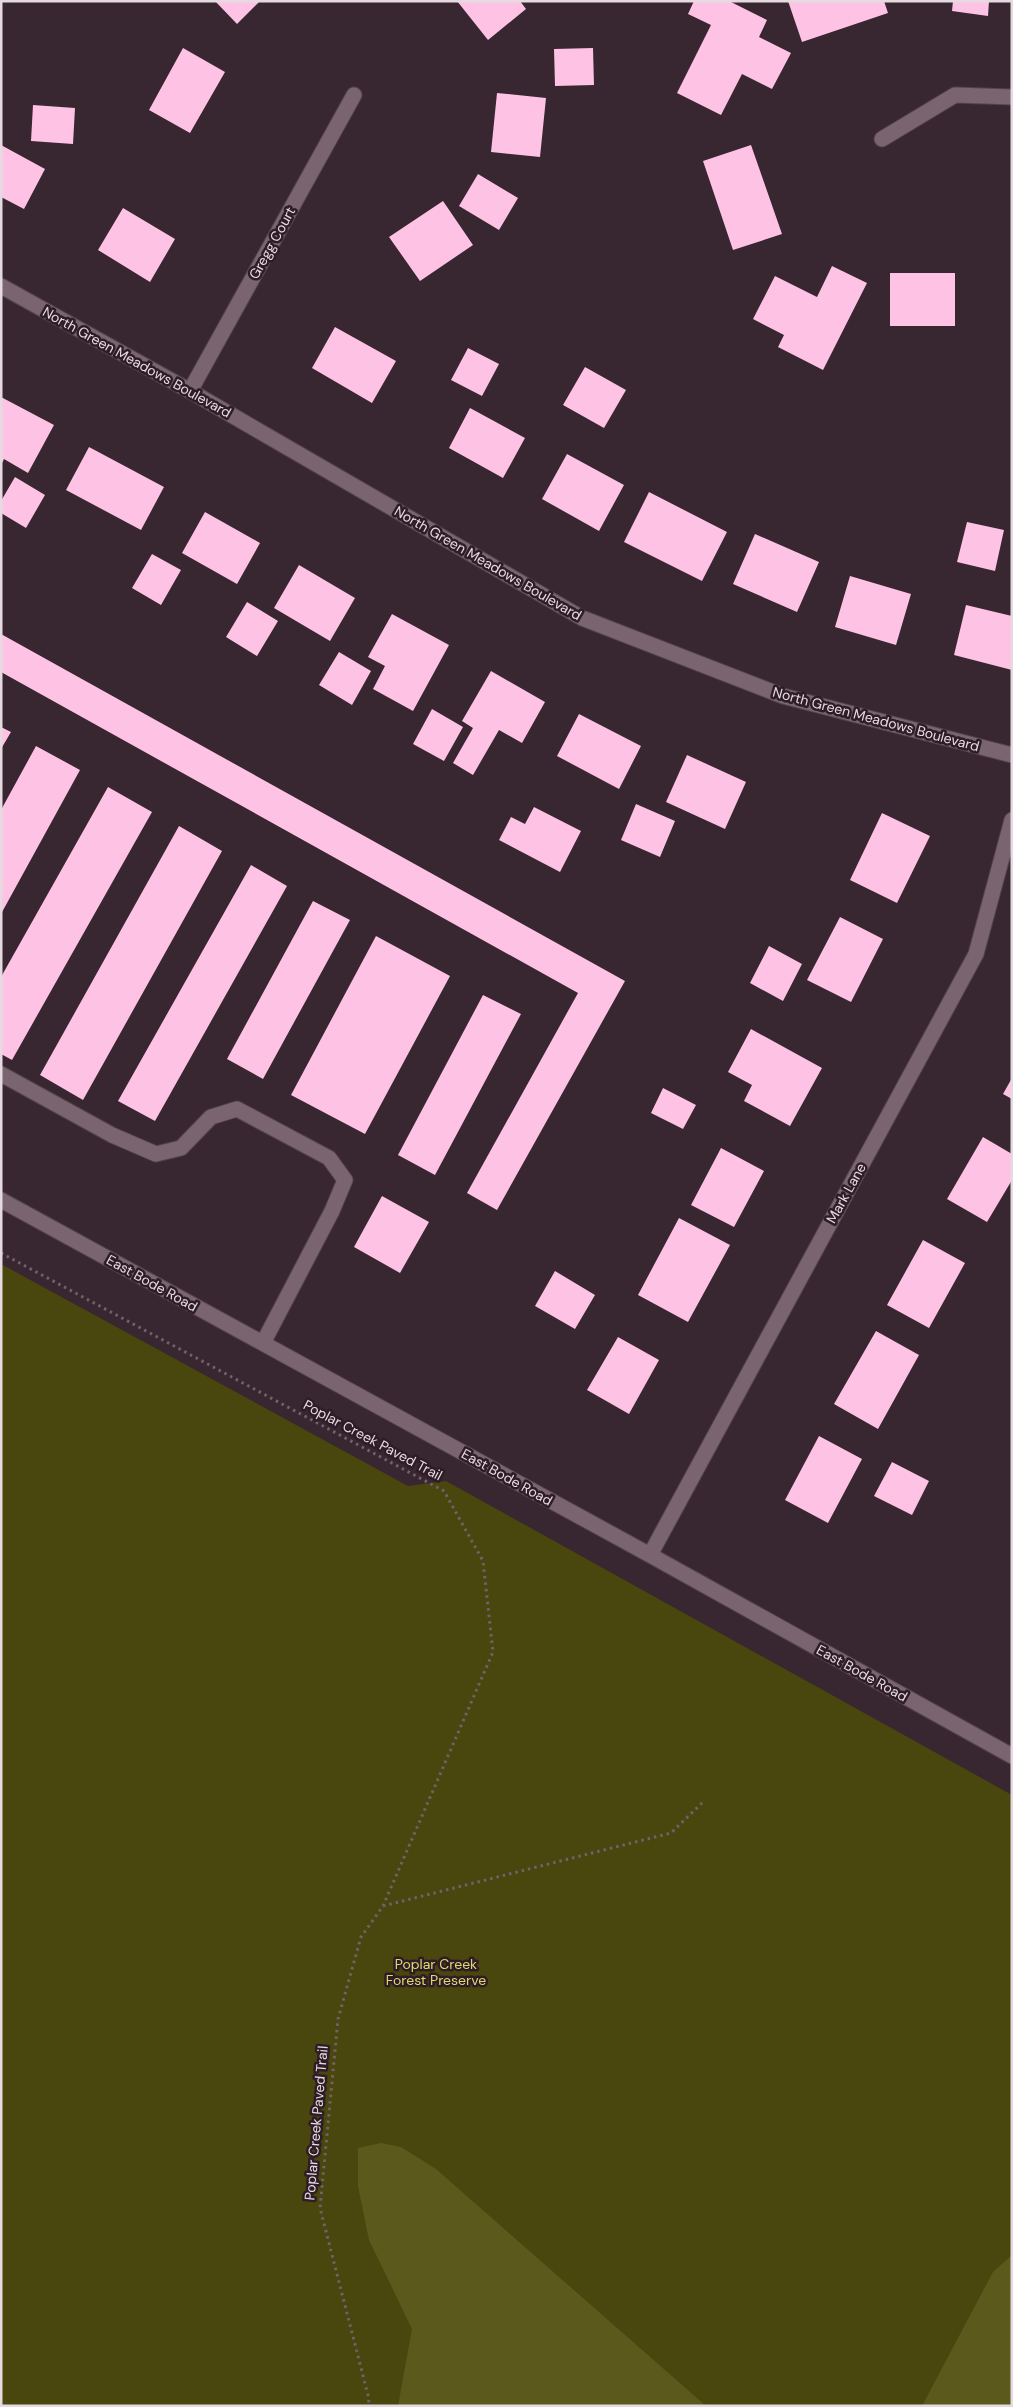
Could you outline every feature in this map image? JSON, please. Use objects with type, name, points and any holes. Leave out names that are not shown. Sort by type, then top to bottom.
[{"type":"street","name":"Gregg Court","points":[[190,391],[354,95]]},
{"type":"street","points":[[882,138],[955,95],[1012,97]]},
{"type":"street","name":"North Green Meadows Boulevard","points":[[1,286],[190,391],[582,618],[783,696],[1012,754]]},
{"type":"street","name":"Mark Lane","points":[[650,1555],[976,954],[1012,820]]},
{"type":"street","points":[[1,1074],[112,1136],[156,1154],[181,1148],[211,1117],[237,1109],[329,1158],[346,1180],[263,1343]]},
{"type":"street","name":"East Bode Road","points":[[1,1200],[650,1555],[1012,1756]]},
{"type":"path","name":"Poplar Creek Paved Trail","points":[[1,1253],[444,1491],[483,1561],[493,1652],[383,1906],[361,1937],[338,2019],[320,2208],[369,2399],[368,2406]]},
{"type":"path","points":[[383,1906],[671,1833],[704,1801]]},
{"type":"green space","name":"Poplar Creek Forest Preserve","points":[[1,1264],[408,1486],[446,1481],[1012,1795],[1012,2406],[1,2406]]},
{"type":"shaded area","points":[[381,2143],[401,2147],[436,2169],[706,2406],[398,2406],[412,2329],[369,2240],[358,2186],[358,2148]]},
{"type":"shaded area","points":[[1012,2255],[1012,2406],[922,2406],[993,2272]]},
{"type":"building","points":[[215,1],[260,1],[237,24]]},
{"type":"building","points":[[457,1],[520,1],[526,9],[488,40]]},
{"type":"building","points":[[694,1],[729,1],[767,20],[759,37],[791,53],[772,89],[742,74],[721,115],[677,93],[711,25],[688,14]]},
{"type":"building","points":[[788,1],[884,1],[888,13],[802,42]]},
{"type":"building","points":[[953,1],[989,1],[988,16],[952,11]]},
{"type":"building","points":[[183,48],[225,72],[190,133],[149,110]]},
{"type":"building","points":[[593,48],[594,85],[555,86],[554,49]]},
{"type":"building","points":[[497,93],[546,98],[540,157],[491,152]]},
{"type":"building","points":[[33,105],[75,108],[73,144],[31,141]]},
{"type":"building","points":[[1,145],[45,169],[24,209],[1,197]]},
{"type":"building","points":[[751,145],[782,234],[733,250],[703,161]]},
{"type":"building","points":[[478,174],[518,198],[499,230],[459,206]]},
{"type":"building","points":[[443,201],[473,245],[420,281],[389,237]]},
{"type":"building","points":[[123,208],[175,239],[150,282],[98,250]]},
{"type":"building","points":[[832,266],[867,283],[823,370],[778,347],[784,335],[753,319],[775,276],[817,297]]},
{"type":"building","points":[[890,273],[955,273],[955,326],[890,326]]},
{"type":"building","points":[[335,327],[396,361],[372,403],[312,368]]},
{"type":"building","points":[[468,348],[499,364],[482,396],[451,380]]},
{"type":"building","points":[[585,367],[626,390],[604,428],[563,405]]},
{"type":"building","points":[[1,397],[54,425],[28,473],[4,459],[1,465]]},
{"type":"building","points":[[470,408],[525,438],[503,478],[449,448]]},
{"type":"building","points":[[89,447],[164,487],[141,530],[66,490]]},
{"type":"building","points":[[567,454],[624,485],[599,531],[542,499]]},
{"type":"building","points":[[15,477],[45,495],[26,528],[1,513],[1,501]]},
{"type":"building","points":[[649,492],[727,532],[702,581],[624,542]]},
{"type":"building","points":[[205,512],[260,543],[237,584],[182,553]]},
{"type":"building","points":[[967,522],[1004,530],[995,571],[957,562]]},
{"type":"building","points":[[755,534],[819,562],[797,612],[733,584]]},
{"type":"building","points":[[152,554],[181,570],[161,605],[132,588]]},
{"type":"building","points":[[299,565],[355,598],[330,641],[274,608]]},
{"type":"building","points":[[850,576],[911,594],[896,645],[835,627]]},
{"type":"building","points":[[247,602],[278,621],[257,656],[226,637]]},
{"type":"building","points":[[966,605],[1012,616],[1012,670],[954,655]]},
{"type":"building","points":[[392,614],[449,645],[413,711],[373,689],[385,666],[368,657]]},
{"type":"building","points":[[1,634],[625,981],[497,1210],[467,1193],[578,993],[1,672]]},
{"type":"building","points":[[339,652],[371,671],[352,705],[319,685]]},
{"type":"building","points":[[491,671],[545,702],[522,743],[499,730],[473,775],[453,763],[473,728],[462,721]]},
{"type":"building","points":[[432,709],[463,727],[444,761],[413,744]]},
{"type":"building","points":[[579,714],[641,746],[619,789],[557,756]]},
{"type":"building","points":[[1,727],[11,732],[1,749]]},
{"type":"building","points":[[36,746],[80,770],[1,914],[1,810]]},
{"type":"building","points":[[687,755],[746,782],[725,829],[666,802]]},
{"type":"building","points":[[108,787],[152,812],[12,1060],[1,1054],[1,977]]},
{"type":"building","points":[[636,804],[675,821],[660,857],[621,840]]},
{"type":"building","points":[[534,807],[581,831],[560,872],[499,840],[511,817],[525,824]]},
{"type":"building","points":[[882,813],[930,836],[897,903],[850,880]]},
{"type":"building","points":[[179,826],[222,851],[83,1100],[40,1075]]},
{"type":"building","points":[[251,865],[287,886],[155,1121],[118,1101]]},
{"type":"building","points":[[313,901],[350,920],[263,1079],[227,1059]]},
{"type":"building","points":[[840,917],[883,939],[851,1002],[807,980]]},
{"type":"building","points":[[376,936],[450,976],[365,1134],[291,1095]]},
{"type":"building","points":[[769,946],[802,964],[783,1001],[750,983]]},
{"type":"building","points":[[483,995],[521,1014],[435,1175],[398,1155]]},
{"type":"building","points":[[751,1029],[822,1068],[790,1126],[744,1101],[752,1085],[728,1072]]},
{"type":"building","points":[[1012,1078],[1012,1099],[1003,1094]]},
{"type":"building","points":[[663,1088],[696,1105],[683,1129],[651,1113]]},
{"type":"building","points":[[983,1137],[1012,1154],[1012,1180],[987,1222],[947,1199]]},
{"type":"building","points":[[721,1148],[764,1171],[734,1227],[691,1205]]},
{"type":"building","points":[[382,1196],[429,1222],[400,1273],[354,1247]]},
{"type":"building","points":[[679,1218],[730,1245],[688,1322],[638,1295]]},
{"type":"building","points":[[923,1240],[965,1263],[929,1328],[887,1305]]},
{"type":"building","points":[[555,1271],[595,1295],[575,1329],[535,1306]]},
{"type":"building","points":[[876,1331],[919,1355],[878,1429],[834,1404]]},
{"type":"building","points":[[618,1337],[659,1360],[629,1414],[587,1390]]},
{"type":"building","points":[[819,1436],[862,1459],[828,1523],[785,1500]]},
{"type":"building","points":[[892,1462],[929,1481],[912,1515],[874,1496]]}]
